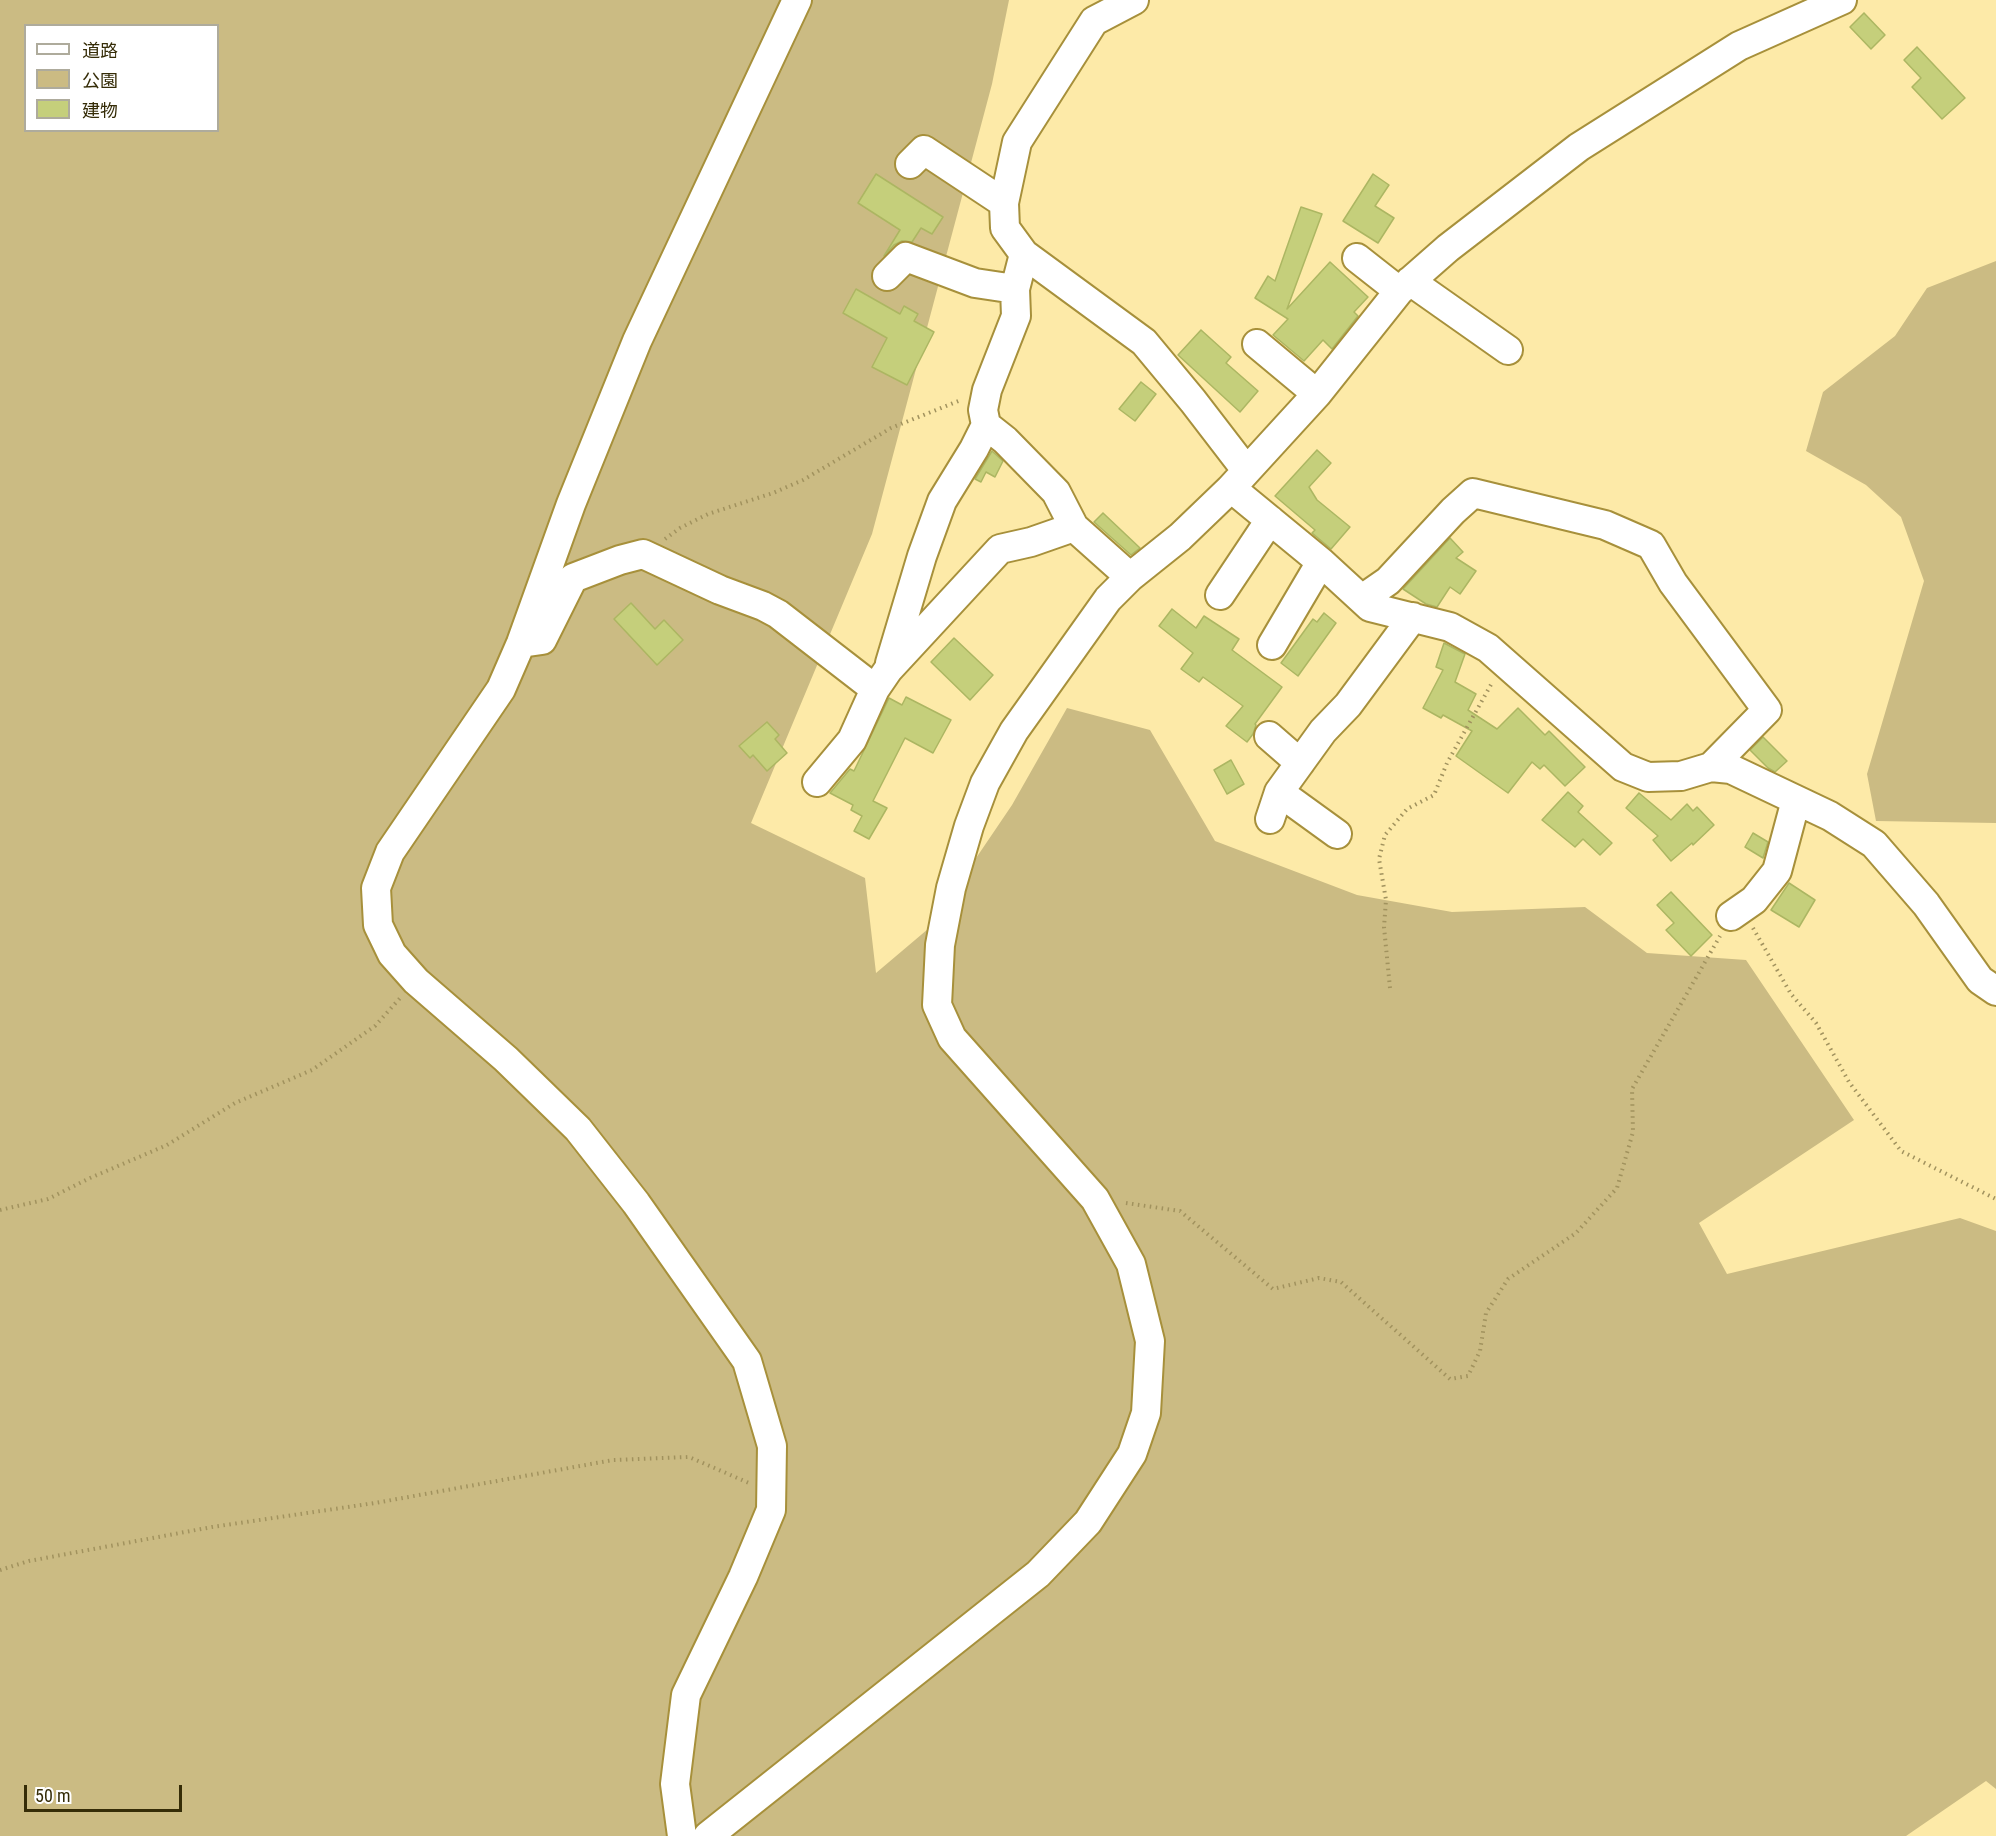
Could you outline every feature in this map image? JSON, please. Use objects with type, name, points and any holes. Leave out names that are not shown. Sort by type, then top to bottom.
[{"type":"street","points":[[682,1836],[675,1784],[686,1695],[743,1577],[771,1510],[772,1446],[747,1361],[636,1203],[578,1129],[506,1059],[416,981],[392,954],[378,925],[376,888],[390,852],[501,689],[521,643],[571,504],[637,341],[797,0]]},
{"type":"street","points":[[1134,0],[1094,21],[1017,142],[1004,203],[1005,228],[1024,254],[1144,342],[1193,401],[1238,479],[1270,520],[1322,562],[1370,607],[1450,627],[1488,648],[1623,767],[1648,777],[1681,776],[1711,767],[1731,769],[1830,816],[1874,844],[1926,904],[1980,980],[1996,991]]},
{"type":"street","points":[[708,1836],[1038,1574],[1088,1522],[1132,1454],[1146,1413],[1150,1341],[1131,1263],[1095,1199],[952,1038],[938,1005],[940,945],[951,888],[969,826],[985,783],[1021,722],[1108,599],[1130,577],[1180,537],[1238,479],[1317,394],[1404,286],[1498,208],[1579,147],[1739,46],[1842,0]]},
{"type":"street","points":[[910,164],[924,150],[1004,203]]},
{"type":"street","points":[[817,782],[852,740],[882,679],[942,501],[974,450],[986,425],[983,410],[987,390],[1016,316],[1015,289],[1024,254]]},
{"type":"street","points":[[887,276],[906,257],[975,283],[1015,289]]},
{"type":"street","points":[[1357,258],[1508,350]]},
{"type":"street","points":[[1257,344],[1317,394]]},
{"type":"street","points":[[986,425],[1005,440],[1056,492],[1074,527],[1130,577]]},
{"type":"street","points":[[1362,599],[1388,581],[1453,511],[1473,493],[1605,525],[1651,545],[1673,583],[1767,710],[1711,767]]},
{"type":"street","points":[[1220,595],[1270,520]]},
{"type":"street","points":[[882,679],[1000,549],[1031,542],[1074,527]]},
{"type":"street","points":[[521,643],[542,640],[573,578],[620,560],[643,555],[764,606],[882,679]]},
{"type":"street","points":[[1272,645],[1322,562]]},
{"type":"street","points":[[1270,819],[1279,792],[1323,731],[1348,705],[1413,617]]},
{"type":"street","points":[[1269,736],[1300,763]]},
{"type":"street","points":[[1279,792],[1337,834]]},
{"type":"street","points":[[1731,916],[1754,900],[1777,871],[1796,800]]},
{"type":"path","points":[[643,555],[680,528],[708,514],[773,493],[803,480],[891,428],[987,390]]},
{"type":"path","points":[[1390,988],[1384,927],[1386,900],[1379,859],[1385,835],[1407,809],[1434,795],[1447,763],[1504,662]]},
{"type":"path","points":[[1095,1199],[1180,1211],[1273,1289],[1319,1278],[1341,1282],[1450,1378],[1468,1376],[1480,1351],[1486,1313],[1508,1279],[1576,1233],[1617,1188],[1632,1132],[1632,1089],[1731,916],[1751,922],[1791,994],[1816,1023],[1850,1082],[1901,1151],[1996,1199]]},
{"type":"path","points":[[0,1210],[48,1200],[90,1178],[167,1145],[235,1104],[312,1070],[375,1026],[416,981]]},
{"type":"path","points":[[0,1569],[29,1561],[212,1527],[375,1503],[613,1460],[689,1457],[772,1494]]},
{"type":"green space","points":[[0,0],[1009,0],[992,84],[872,534],[751,823],[865,878],[876,973],[928,929],[1012,805],[1067,708],[1150,730],[1215,841],[1357,895],[1452,912],[1585,907],[1647,953],[1746,960],[1854,1120],[1699,1223],[1727,1274],[1960,1218],[1996,1231],[1996,1789],[1986,1781],[1906,1836],[0,1836]]},
{"type":"green space","points":[[1996,261],[1996,823],[1876,821],[1867,774],[1924,581],[1901,517],[1866,485],[1806,451],[1823,392],[1895,336],[1927,288]]},
{"type":"building","points":[[1864,13],[1885,35],[1871,49],[1850,27]]},
{"type":"building","points":[[1917,47],[1965,98],[1942,119],[1912,87],[1921,78],[1904,60]]},
{"type":"building","points":[[876,174],[943,217],[932,234],[921,228],[912,242],[902,241],[894,245],[884,256],[900,230],[858,203]]},
{"type":"building","points":[[1373,174],[1389,185],[1375,206],[1394,218],[1378,243],[1343,221]]},
{"type":"building","points":[[1301,207],[1322,214],[1287,309],[1330,262],[1368,297],[1354,312],[1358,316],[1332,349],[1323,340],[1304,361],[1273,335],[1288,319],[1255,298],[1268,276],[1275,281]]},
{"type":"building","points":[[856,289],[900,314],[904,306],[918,314],[914,321],[934,332],[907,385],[872,367],[887,338],[843,313]]},
{"type":"building","points":[[1201,330],[1231,357],[1226,363],[1258,391],[1240,412],[1178,355]]},
{"type":"building","points":[[1141,382],[1156,394],[1135,421],[1119,409]]},
{"type":"building","points":[[1317,450],[1331,463],[1309,487],[1317,500],[1350,527],[1331,549],[1312,533],[1315,530],[1275,496]]},
{"type":"building","points":[[992,451],[1003,461],[995,477],[986,472],[981,482],[975,479]]},
{"type":"building","points":[[1103,513],[1140,548],[1131,555],[1094,522]]},
{"type":"building","points":[[1450,538],[1463,552],[1456,558],[1476,571],[1460,594],[1450,587],[1437,607],[1426,604],[1403,589]]},
{"type":"building","points":[[631,603],[655,629],[664,620],[683,640],[657,665],[614,619]]},
{"type":"building","points":[[1172,609],[1196,628],[1204,616],[1239,639],[1232,650],[1282,687],[1255,724],[1253,734],[1247,742],[1226,726],[1243,706],[1203,677],[1199,682],[1181,669],[1193,653],[1159,626]]},
{"type":"building","points":[[1324,613],[1336,623],[1298,676],[1281,663],[1313,619],[1317,622]]},
{"type":"building","points":[[954,638],[993,675],[970,700],[931,662]]},
{"type":"building","points":[[1444,643],[1465,654],[1455,682],[1476,694],[1468,710],[1497,729],[1518,708],[1545,735],[1549,731],[1585,767],[1565,786],[1544,765],[1540,769],[1532,762],[1508,793],[1456,756],[1472,731],[1443,715],[1441,718],[1423,708],[1443,670],[1436,667]]},
{"type":"building","points":[[906,697],[951,720],[933,753],[905,738],[873,801],[887,808],[869,839],[854,831],[862,816],[851,810],[853,805],[830,793],[850,769],[854,771],[889,698],[902,705]]},
{"type":"building","points":[[767,722],[779,735],[775,739],[787,753],[767,771],[753,755],[750,758],[739,746]]},
{"type":"building","points":[[1763,737],[1787,761],[1775,772],[1750,750]]},
{"type":"building","points":[[1231,760],[1244,784],[1227,794],[1214,770]]},
{"type":"building","points":[[1568,792],[1583,806],[1578,812],[1612,843],[1600,855],[1583,839],[1575,847],[1542,820]]},
{"type":"building","points":[[1639,793],[1671,820],[1687,804],[1693,811],[1697,807],[1714,825],[1693,845],[1692,843],[1671,861],[1653,840],[1658,836],[1626,808]]},
{"type":"building","points":[[1753,833],[1768,842],[1763,858],[1745,847]]},
{"type":"building","points":[[1789,883],[1815,900],[1799,927],[1771,910]]},
{"type":"building","points":[[1671,892],[1712,935],[1691,956],[1666,930],[1674,923],[1657,905]]}]
